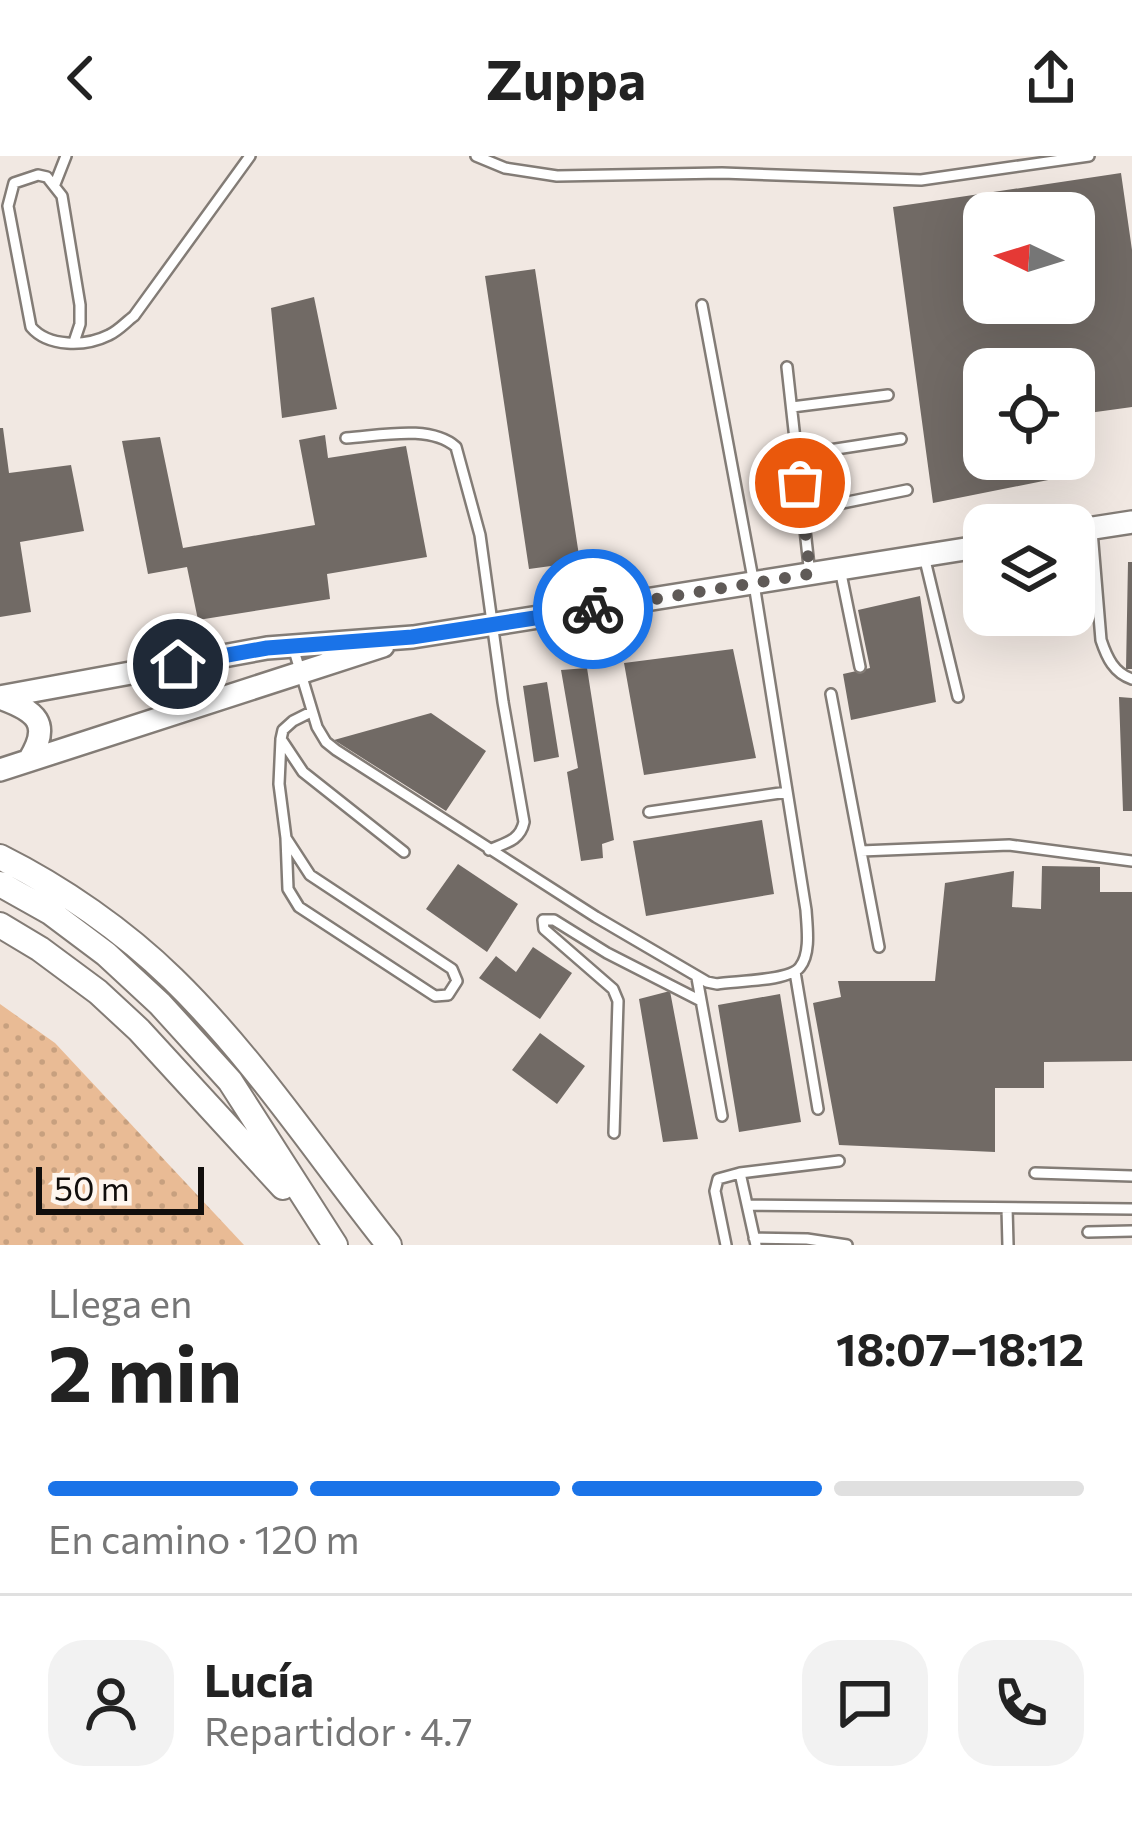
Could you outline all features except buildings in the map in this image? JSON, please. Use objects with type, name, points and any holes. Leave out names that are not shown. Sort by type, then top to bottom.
[{"type":"main road","points":[[0,857],[126,938],[173,980],[242,1055],[388,1245]]},
{"type":"main road","points":[[0,884],[106,954],[160,1004],[230,1082],[330,1239]]},
{"type":"main road","points":[[0,925],[69,970],[125,1017],[330,1239]]},
{"type":"street","points":[[1095,528],[1132,522]]},
{"type":"street","points":[[0,697],[292,646],[412,637],[963,550]]},
{"type":"street","points":[[0,770],[412,637]]},
{"type":"street","points":[[0,697],[37,718],[40,737],[28,760]]},
{"type":"lane","points":[[56,184],[66,156]]},
{"type":"lane","points":[[74,342],[80,305],[62,196],[47,177],[14,183],[8,206],[31,327],[40,338],[74,342],[110,335],[134,316],[250,156]]},
{"type":"lane","points":[[476,156],[505,168],[557,176],[722,173],[921,180],[1089,156]]},
{"type":"lane","points":[[292,646],[311,712],[326,742],[489,850],[697,978],[718,984],[795,972],[804,962],[807,923],[754,584],[702,305]]},
{"type":"lane","points":[[787,367],[810,574]]},
{"type":"lane","points":[[792,407],[888,394]]},
{"type":"lane","points":[[346,438],[430,433],[456,447],[480,535],[524,822],[515,839],[489,850]]},
{"type":"lane","points":[[797,455],[901,439]]},
{"type":"lane","points":[[803,511],[907,490]]},
{"type":"lane","points":[[924,556],[958,697]]},
{"type":"lane","points":[[840,569],[860,667]]},
{"type":"lane","points":[[1095,599],[1107,657],[1118,672],[1132,679]]},
{"type":"lane","points":[[831,694],[879,947]]},
{"type":"lane","points":[[286,838],[310,875],[452,969],[457,981],[448,995],[435,996],[299,907],[288,889],[278,784],[280,739],[293,721],[311,712]]},
{"type":"lane","points":[[280,739],[303,772],[404,852]]},
{"type":"lane","points":[[649,812],[787,792]]},
{"type":"lane","points":[[861,851],[1009,845],[1132,861]]},
{"type":"lane","points":[[614,1133],[618,1001],[613,988],[544,929],[544,920],[554,920],[700,1001]]},
{"type":"lane","points":[[795,972],[818,1109]]},
{"type":"lane","points":[[697,978],[722,1116]]},
{"type":"lane","points":[[726,1245],[718,1179],[838,1161]]},
{"type":"lane","points":[[740,1173],[755,1241],[807,1239],[847,1245]]},
{"type":"lane","points":[[1035,1173],[1132,1176]]},
{"type":"lane","points":[[748,1205],[1132,1209]]},
{"type":"lane","points":[[1007,1208],[1008,1245]]},
{"type":"lane","points":[[1088,1232],[1132,1231]]},
{"type":"shaded area","points":[[0,1004],[55,1043],[244,1245],[0,1245]]},
{"type":"way so far","points":[[593,609],[810,574],[800,483]]},
{"type":"route","points":[[178,664],[267,648],[412,637],[593,609]]}]
